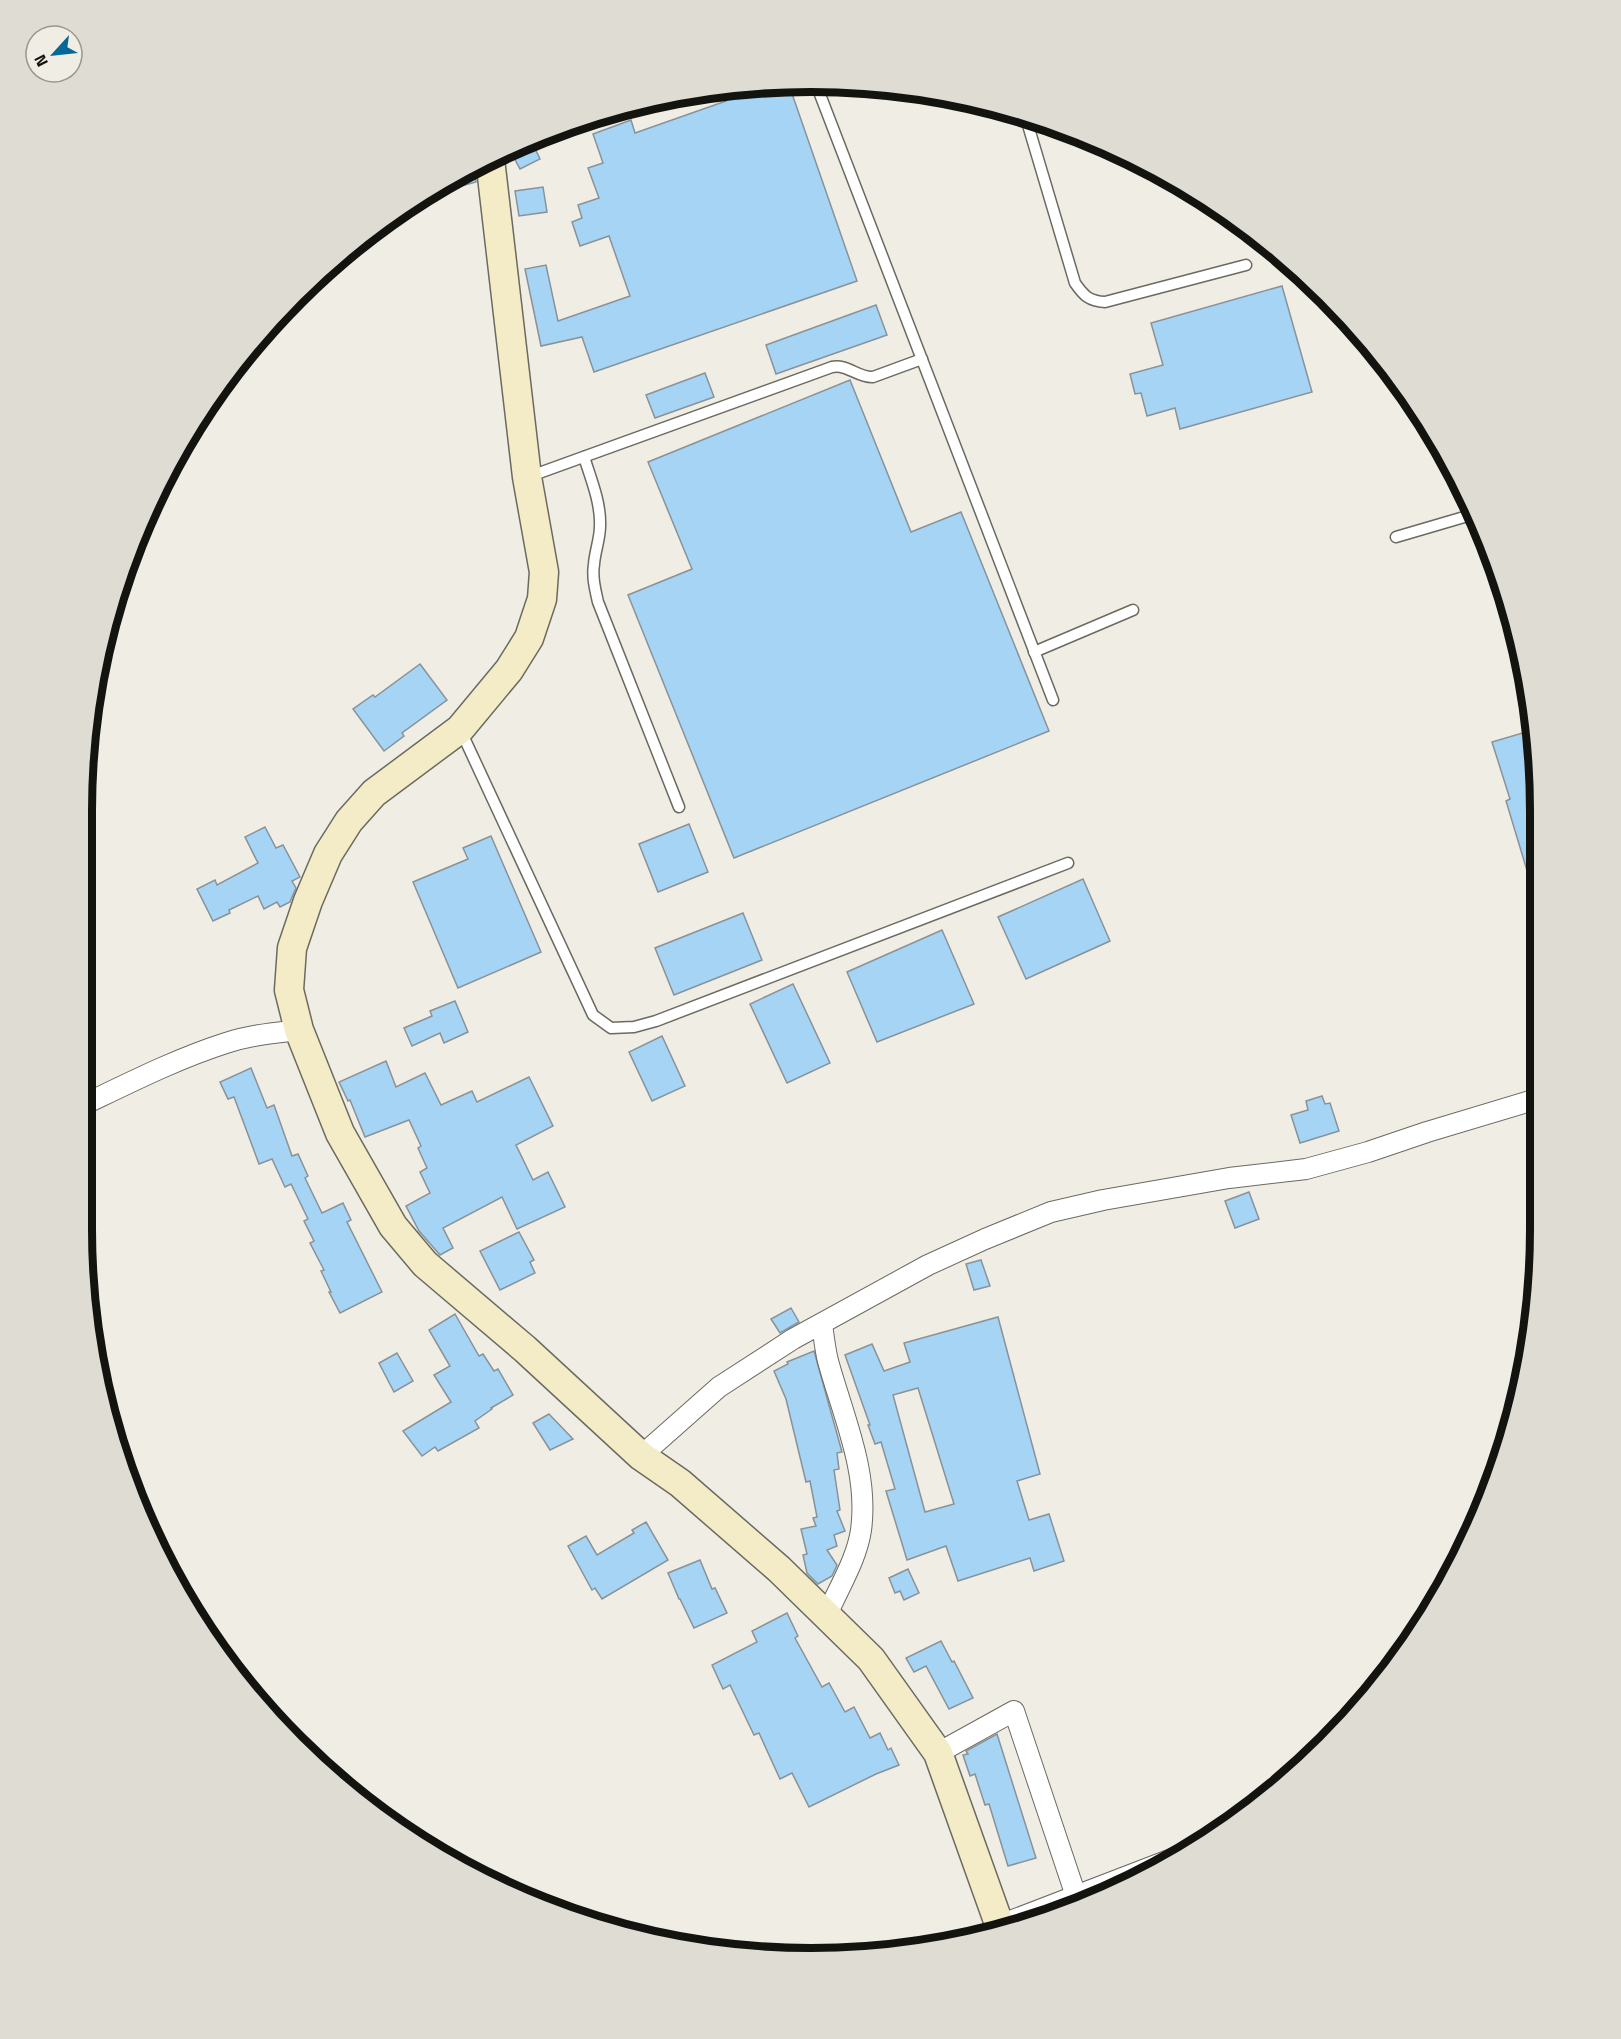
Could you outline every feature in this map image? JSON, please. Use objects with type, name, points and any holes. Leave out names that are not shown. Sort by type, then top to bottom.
[{"type":"street","points":[[491,167],[527,477],[543,572],[542,599],[530,638],[508,670],[460,729],[374,793],[349,821],[328,854],[308,901],[292,948],[289,990],[299,1030],[340,1133],[393,1226],[425,1264],[525,1349],[641,1456],[680,1483],[779,1569],[871,1659],[938,1753],[999,1922]]},
{"type":"street","points":[[92,1101],[169,1064],[227,1042],[299,1030]]},
{"type":"street","points":[[641,1456],[719,1387],[793,1339],[928,1265],[1051,1212],[1102,1200],[1172,1188],[1306,1169],[1530,1101]]},
{"type":"street","points":[[822,1324],[827,1358],[856,1451],[861,1502],[861,1531],[853,1556],[827,1616]]},
{"type":"street","points":[[938,1753],[1014,1711],[1076,1896]]},
{"type":"street","points":[[1066,1900],[1097,1888]]},
{"type":"lane","points":[[819,92],[1053,700]]},
{"type":"lane","points":[[1028,126],[1075,283],[1084,296],[1094,301],[1105,302],[1246,265]]},
{"type":"lane","points":[[527,477],[832,367],[846,367],[865,378],[922,359]]},
{"type":"lane","points":[[584,457],[600,516],[593,565],[598,602],[679,807]]},
{"type":"lane","points":[[1396,537],[1466,516]]},
{"type":"lane","points":[[1034,652],[1133,610]]},
{"type":"lane","points":[[460,729],[593,1015],[611,1028],[634,1027],[656,1021],[1068,863]]},
{"type":"building","points":[[792,92],[857,281],[594,372],[582,337],[541,346],[525,269],[546,265],[558,321],[630,296],[609,236],[580,246],[572,222],[582,218],[578,205],[599,198],[588,168],[603,163],[593,134],[631,120],[635,133],[726,101],[725,97]]},
{"type":"building","points":[[534,146],[540,159],[520,169],[513,156]]},
{"type":"building","points":[[475,175],[476,182],[449,189]]},
{"type":"building","points":[[543,187],[547,212],[519,216],[515,191]]},
{"type":"building","points":[[1282,286],[1312,392],[1180,429],[1175,408],[1147,416],[1141,393],[1135,394],[1130,374],[1163,365],[1151,323]]},
{"type":"building","points":[[876,305],[887,335],[776,374],[766,345]]},
{"type":"building","points":[[705,373],[714,397],[655,418],[646,395]]},
{"type":"building","points":[[850,380],[911,532],[961,512],[1049,731],[734,858],[628,595],[692,569],[648,462]]},
{"type":"building","points":[[420,664],[447,700],[402,733],[404,736],[384,751],[353,709],[373,695],[375,697]]},
{"type":"building","points":[[1525,732],[1530,810],[1530,880],[1506,801],[1510,799],[1492,742]]},
{"type":"building","points":[[689,824],[708,872],[658,892],[639,844]]},
{"type":"building","points":[[265,827],[276,848],[283,845],[300,877],[292,881],[296,888],[290,902],[280,907],[277,902],[264,909],[258,896],[229,910],[230,913],[213,921],[197,889],[215,880],[217,885],[258,863],[245,837]]},
{"type":"building","points":[[491,836],[541,952],[458,988],[413,882],[468,859],[463,848]]},
{"type":"building","points":[[1083,879],[1110,941],[1026,979],[998,917]]},
{"type":"building","points":[[743,913],[762,960],[674,995],[655,948]]},
{"type":"building","points":[[942,930],[974,1004],[877,1042],[847,972]]},
{"type":"building","points":[[793,984],[830,1063],[787,1083],[750,1004]]},
{"type":"building","points":[[455,1001],[468,1032],[444,1043],[440,1033],[412,1046],[404,1028],[432,1016],[430,1011]]},
{"type":"building","points":[[662,1036],[685,1086],[652,1101],[629,1052]]},
{"type":"building","points":[[386,1061],[396,1087],[425,1073],[441,1105],[472,1091],[477,1102],[529,1077],[553,1126],[516,1145],[533,1180],[548,1172],[565,1207],[517,1229],[502,1197],[443,1228],[453,1248],[440,1255],[419,1231],[406,1206],[430,1193],[420,1172],[427,1168],[418,1148],[421,1146],[409,1120],[365,1137],[350,1100],[348,1101],[339,1082]]},
{"type":"building","points":[[251,1068],[267,1108],[274,1105],[292,1156],[298,1154],[308,1176],[305,1178],[322,1213],[343,1203],[351,1220],[347,1222],[382,1292],[340,1313],[321,1271],[324,1270],[310,1243],[314,1241],[304,1221],[308,1219],[291,1184],[285,1187],[272,1159],[259,1164],[234,1097],[228,1099],[220,1082]]},
{"type":"building","points":[[1322,1096],[1325,1104],[1330,1103],[1339,1131],[1300,1143],[1291,1115],[1308,1110],[1306,1101]]},
{"type":"building","points":[[1249,1192],[1259,1219],[1235,1228],[1225,1201]]},
{"type":"building","points":[[519,1232],[534,1260],[530,1262],[535,1273],[500,1290],[480,1251]]},
{"type":"building","points":[[981,1260],[990,1286],[974,1290],[966,1264]]},
{"type":"building","points":[[791,1308],[799,1322],[780,1333],[771,1319]]},
{"type":"building","points":[[455,1314],[479,1356],[483,1354],[494,1371],[498,1369],[513,1395],[475,1421],[479,1428],[438,1451],[435,1447],[422,1456],[403,1431],[451,1402],[434,1375],[450,1366],[429,1330]]},
{"type":"building","points":[[998,1317],[1040,1474],[1017,1481],[1029,1520],[1049,1514],[1064,1561],[1034,1571],[1030,1558],[958,1581],[946,1546],[907,1560],[886,1491],[895,1489],[881,1442],[875,1444],[845,1355],[872,1344],[884,1371],[910,1362],[904,1343]],"holes":[[[918,1388],[954,1504],[925,1512],[893,1395]]]},
{"type":"building","points":[[814,1351],[842,1452],[837,1453],[839,1469],[834,1470],[840,1510],[837,1511],[845,1531],[834,1535],[837,1546],[827,1550],[837,1565],[832,1576],[818,1584],[807,1573],[803,1555],[807,1554],[801,1529],[816,1526],[813,1518],[817,1517],[810,1481],[806,1482],[786,1399],[774,1371],[788,1364],[787,1362]]},
{"type":"building","points":[[397,1353],[413,1381],[394,1392],[379,1363]]},
{"type":"building","points":[[549,1414],[573,1439],[550,1450],[533,1423]]},
{"type":"building","points":[[646,1522],[668,1560],[602,1599],[595,1588],[592,1590],[568,1546],[586,1536],[597,1555],[634,1533],[632,1530]]},
{"type":"building","points":[[700,1560],[712,1589],[715,1588],[727,1613],[694,1628],[668,1573]]},
{"type":"building","points":[[908,1569],[919,1593],[904,1600],[900,1591],[895,1593],[889,1578]]},
{"type":"building","points":[[787,1613],[798,1636],[795,1638],[822,1687],[829,1683],[845,1712],[854,1707],[870,1738],[880,1733],[888,1750],[891,1748],[899,1765],[809,1807],[792,1773],[780,1779],[759,1733],[754,1735],[730,1685],[723,1689],[712,1665],[757,1642],[752,1631]]},
{"type":"building","points":[[941,1641],[973,1698],[949,1709],[926,1666],[914,1672],[906,1658]]},
{"type":"building","points":[[997,1734],[1036,1858],[1008,1866],[989,1804],[985,1805],[975,1774],[970,1776],[963,1755],[968,1754],[966,1751]]}]
